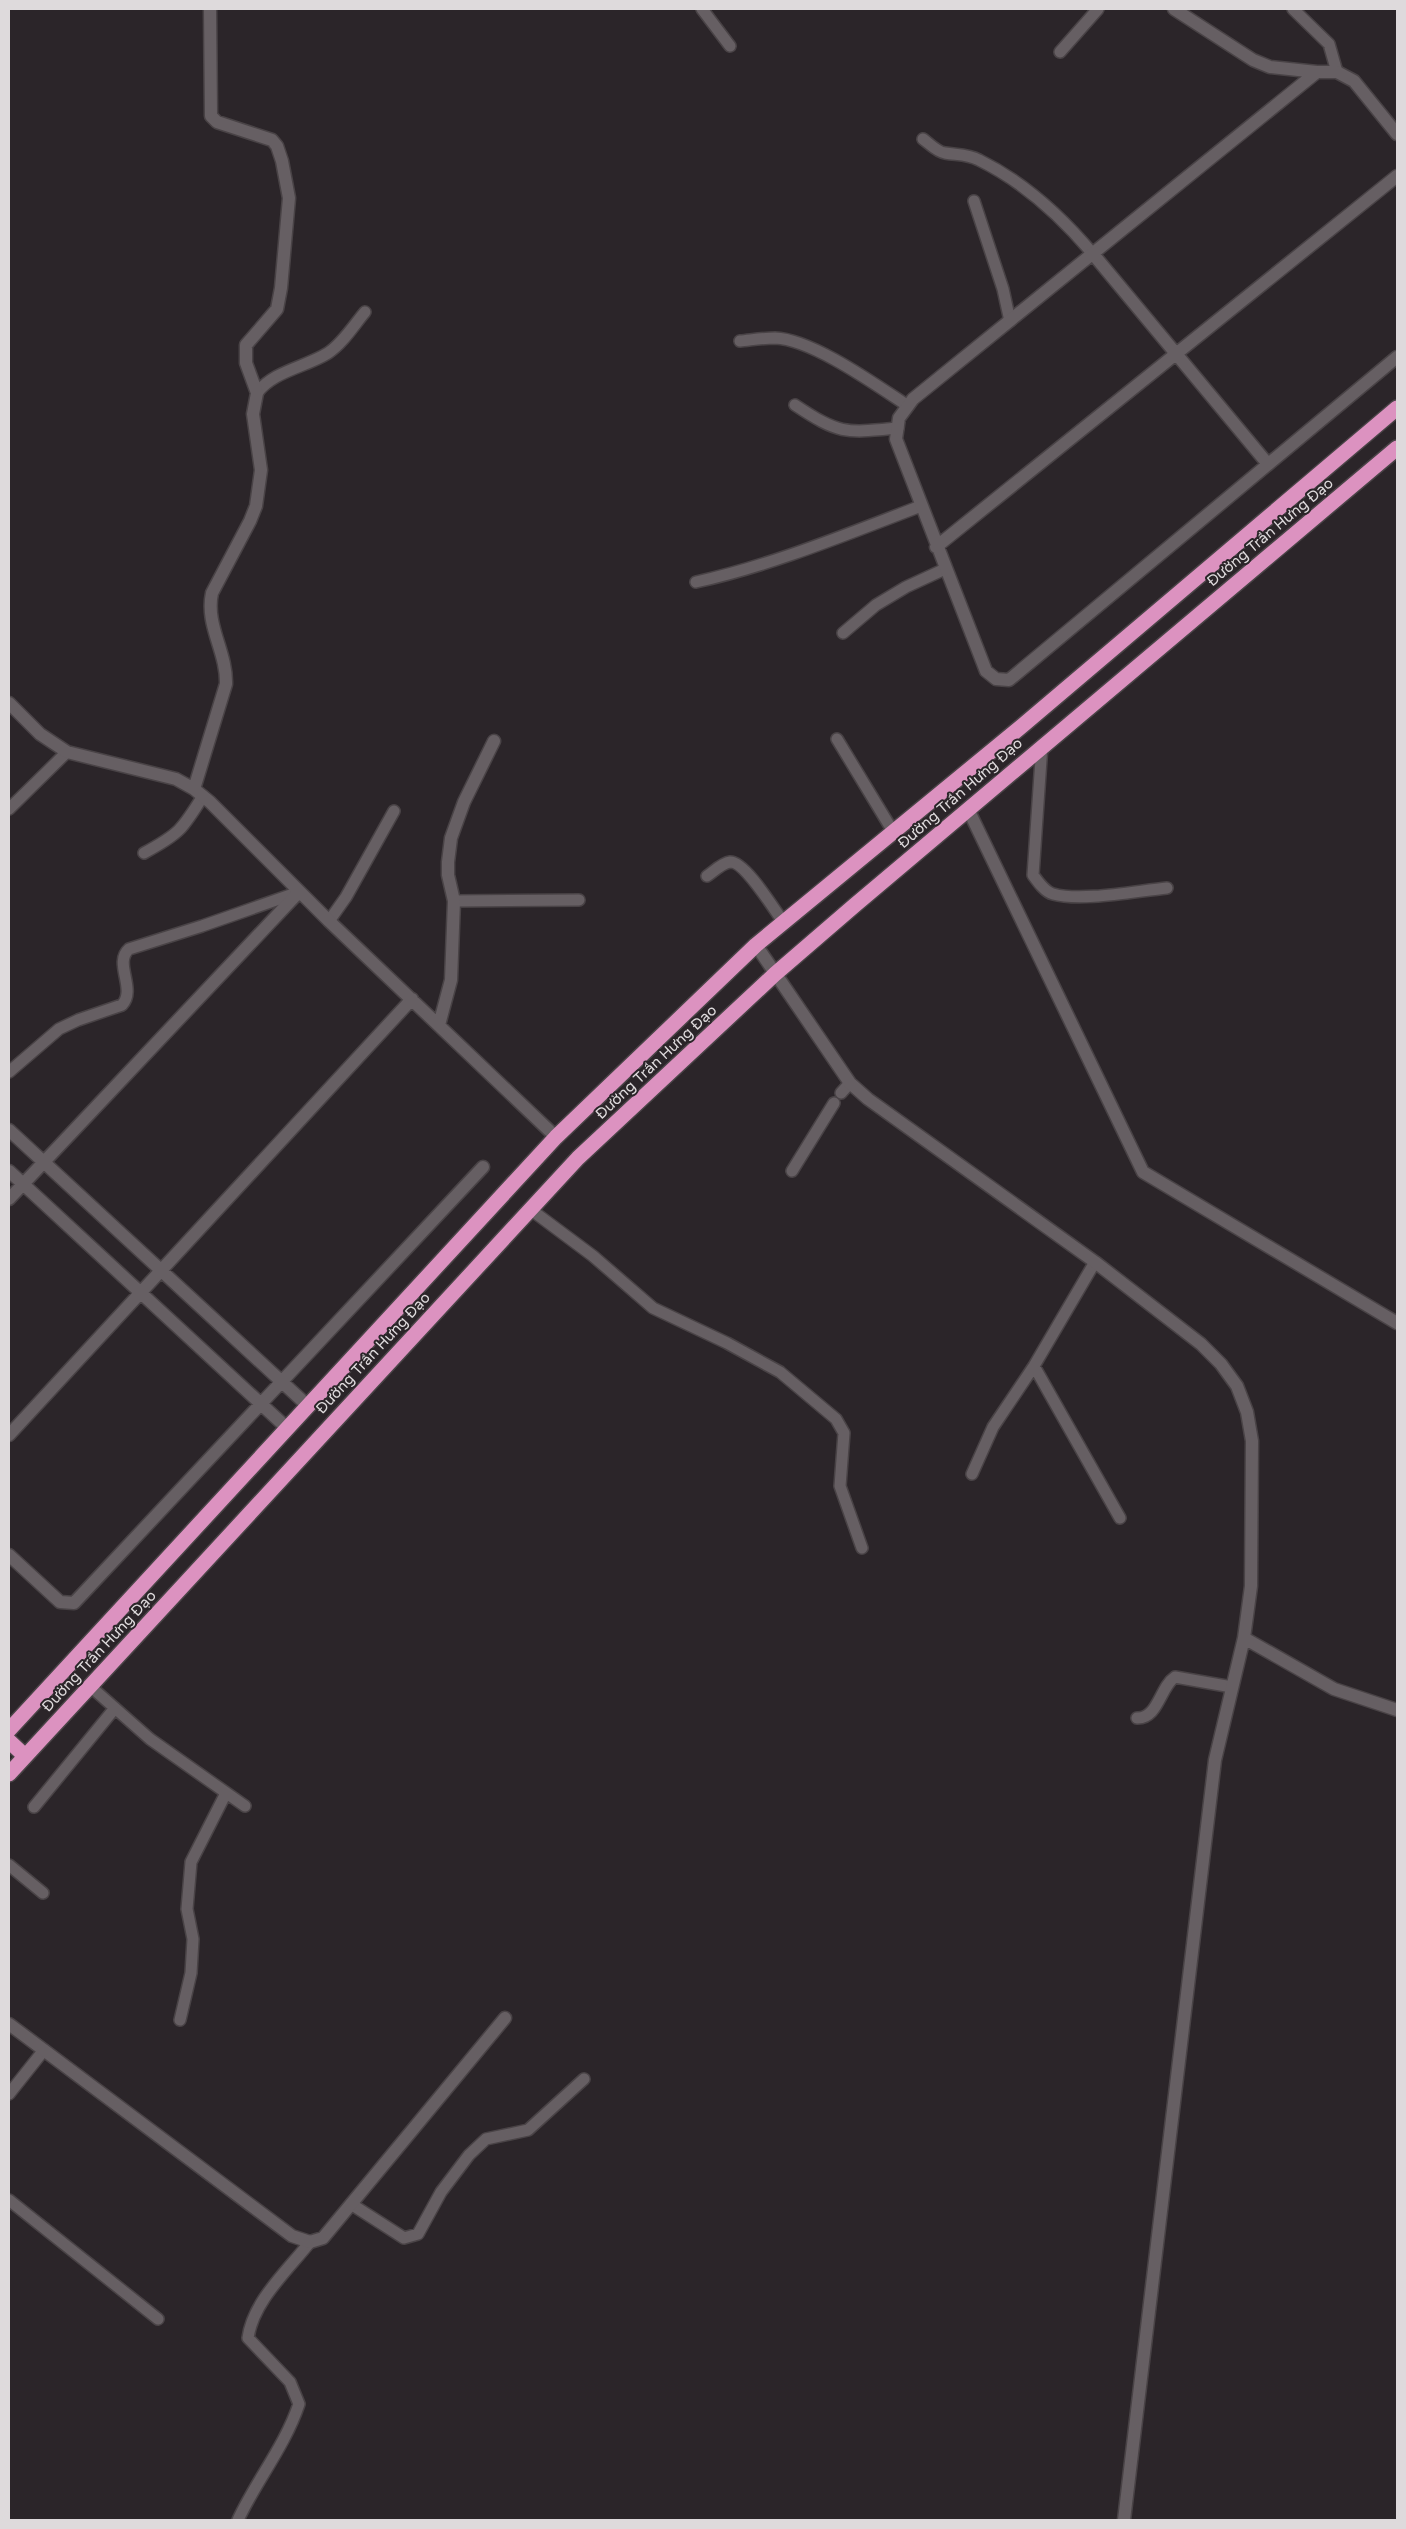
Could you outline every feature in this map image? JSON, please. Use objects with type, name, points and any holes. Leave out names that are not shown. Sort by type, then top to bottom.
[{"type":"highway","name":"Đường Trần Hưng Đạo","points":[[9,1730],[556,1137],[756,946],[1397,408]]},
{"type":"highway","name":"Đường Trần Hưng Đạo","points":[[9,1774],[578,1158],[776,974],[1042,746],[1397,448]]},
{"type":"highway","points":[[9,1741],[25,1756]]},
{"type":"street","points":[[198,792],[226,684],[227,670],[211,620],[209,606],[212,593],[256,506],[261,470],[253,414],[257,393],[246,363],[246,345],[277,309],[289,198],[282,161],[277,146],[272,140],[217,122],[211,116],[210,9]]},
{"type":"street","points":[[1174,9],[1253,60],[1270,67],[1337,72],[1354,81],[1397,134]]},
{"type":"street","points":[[1318,72],[914,399],[899,418],[896,440],[936,547],[986,671],[996,679],[1009,680],[1267,463],[1397,357]]},
{"type":"street","points":[[936,547],[1397,176]]},
{"type":"street","points":[[1093,254],[1267,463]]},
{"type":"street","points":[[9,703],[40,734],[67,752],[176,779],[198,792],[329,921],[556,1137]]},
{"type":"street","points":[[439,1025],[452,980],[454,901],[448,875],[451,838],[464,802],[494,741]]},
{"type":"street","points":[[968,809],[1143,1172],[1397,1323]]},
{"type":"street","points":[[9,1199],[299,892]]},
{"type":"street","points":[[756,946],[850,1083],[876,1105],[1095,1262],[1201,1344],[1221,1364],[1237,1386],[1247,1412],[1252,1441],[1251,1586],[1244,1638],[1215,1760],[1124,2520]]},
{"type":"street","points":[[9,1435],[412,999]]},
{"type":"street","points":[[9,1130],[308,1406]]},
{"type":"street","points":[[9,1555],[60,1602],[74,1603],[483,1167]]},
{"type":"street","points":[[9,1172],[287,1428]]},
{"type":"street","points":[[1244,1638],[1334,1689],[1397,1710]]},
{"type":"street","points":[[9,2024],[292,2236],[310,2242],[323,2238],[505,2018]]},
{"type":"lane","points":[[702,9],[730,46]]},
{"type":"lane","points":[[1060,52],[1098,9]]},
{"type":"lane","points":[[1293,9],[1329,44],[1337,72]]},
{"type":"lane","points":[[923,139],[944,153],[964,154],[978,159],[1024,188],[1067,223],[1093,254]]},
{"type":"lane","points":[[974,202],[1000,281],[1010,321]]},
{"type":"lane","points":[[257,393],[274,378],[328,352],[340,342],[365,312]]},
{"type":"lane","points":[[740,341],[776,338],[798,344],[826,356],[908,406]]},
{"type":"lane","points":[[795,405],[832,428],[848,432],[898,428]]},
{"type":"lane","points":[[696,582],[731,575],[822,544],[921,506]]},
{"type":"lane","points":[[842,633],[876,605],[945,569]]},
{"type":"lane","points":[[837,739],[894,832]]},
{"type":"lane","points":[[1042,746],[1041,789],[1033,875],[1038,883],[1050,894],[1063,896],[1167,888]]},
{"type":"lane","points":[[9,809],[67,752]]},
{"type":"lane","points":[[144,852],[175,836],[183,827],[198,792]]},
{"type":"lane","points":[[329,921],[346,897],[394,811]]},
{"type":"lane","points":[[707,876],[729,862],[736,863],[749,875],[784,923]]},
{"type":"lane","points":[[9,1072],[59,1029],[78,1020],[122,1005],[128,996],[123,959],[129,949],[299,892]]},
{"type":"lane","points":[[454,901],[579,900]]},
{"type":"lane","points":[[841,1093],[850,1083]]},
{"type":"lane","points":[[792,1171],[834,1103]]},
{"type":"lane","points":[[530,1209],[593,1256],[633,1293],[653,1308],[727,1343],[780,1372],[836,1420],[844,1433],[840,1486],[862,1548]]},
{"type":"lane","points":[[972,1474],[993,1427],[1034,1366],[1095,1262]]},
{"type":"lane","points":[[1034,1366],[1120,1518]]},
{"type":"lane","points":[[1137,1718],[1142,1718],[1153,1710],[1164,1688],[1175,1677],[1232,1687]]},
{"type":"lane","points":[[90,1686],[150,1739],[245,1806]]},
{"type":"lane","points":[[34,1807],[115,1708]]},
{"type":"lane","points":[[180,2020],[191,1973],[193,1939],[187,1908],[191,1862],[226,1793]]},
{"type":"lane","points":[[9,1865],[43,1892]]},
{"type":"lane","points":[[9,2094],[44,2050]]},
{"type":"lane","points":[[351,2204],[404,2238],[418,2234],[441,2192],[469,2155],[486,2139],[528,2130],[584,2079]]},
{"type":"lane","points":[[9,2200],[158,2319]]},
{"type":"lane","points":[[238,2520],[248,2499],[294,2421],[299,2404],[290,2382],[248,2338],[250,2325],[265,2299],[310,2242]]}]
